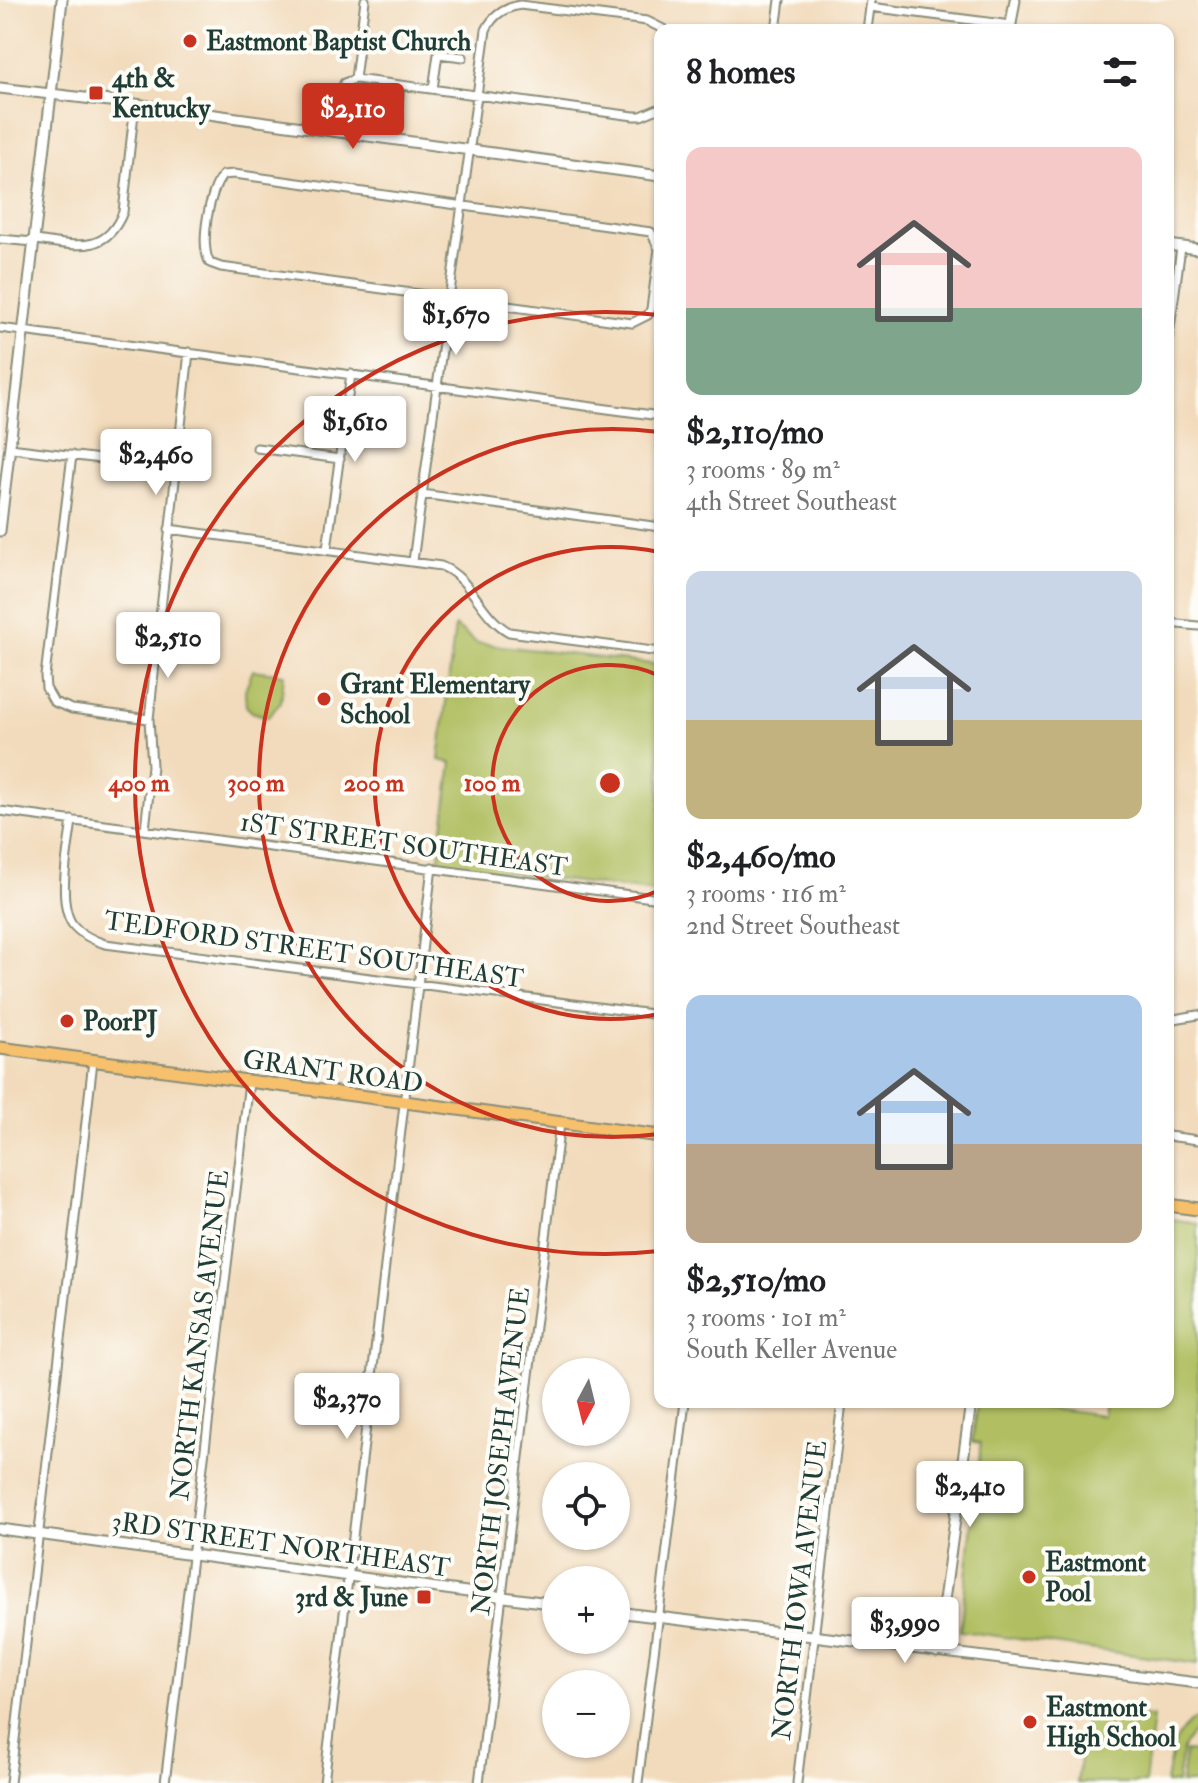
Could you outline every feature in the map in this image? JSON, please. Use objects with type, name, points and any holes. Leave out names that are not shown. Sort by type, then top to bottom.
[{"type":"main road","name":"GRANT ROAD","points":[[0,1048],[654,1135]]},
{"type":"main road","points":[[1174,1206],[1198,1209]]},
{"type":"street","points":[[0,531],[62,0]]},
{"type":"street","points":[[355,79],[365,0]]},
{"type":"street","points":[[777,24],[780,0]]},
{"type":"street","points":[[1012,24],[1015,0]]},
{"type":"street","points":[[868,24],[871,3],[989,24]]},
{"type":"street","points":[[413,561],[486,30],[496,16],[511,7],[526,6],[647,21],[654,24]]},
{"type":"street","points":[[433,89],[438,54],[463,57]]},
{"type":"street","points":[[338,117],[344,83],[355,79],[634,116],[654,111]]},
{"type":"street","points":[[396,119],[400,85]]},
{"type":"street","points":[[0,88],[654,175]]},
{"type":"street","points":[[0,239],[97,244],[117,226],[123,212],[135,104]]},
{"type":"street","points":[[654,238],[651,232],[234,174],[223,175],[213,190],[204,249],[210,263],[221,267],[632,323],[648,315],[654,286]]},
{"type":"street","points":[[1174,246],[1198,249]]},
{"type":"street","points":[[1174,299],[1181,247]]},
{"type":"street","points":[[0,328],[654,415]]},
{"type":"street","points":[[145,829],[152,766],[149,719],[189,352]]},
{"type":"street","points":[[327,549],[351,374]]},
{"type":"street","points":[[10,448],[175,468]]},
{"type":"street","points":[[257,448],[340,459]]},
{"type":"street","points":[[72,455],[46,688],[54,702],[72,709],[149,719]]},
{"type":"street","points":[[422,494],[654,526]]},
{"type":"street","points":[[169,529],[413,561],[453,571],[467,584],[489,617],[509,632],[654,651]]},
{"type":"street","points":[[1174,624],[1198,626]]},
{"type":"street","name":"1ST STREET SOUTHEAST","points":[[0,811],[654,898]]},
{"type":"street","name":"TEDFORD STREET SOUTHEAST","points":[[72,820],[65,909],[72,925],[85,936],[105,944],[654,1014]]},
{"type":"street","points":[[324,1783],[432,867]]},
{"type":"street","points":[[1174,1019],[1198,1015]]},
{"type":"street","points":[[10,1783],[93,1061]]},
{"type":"street","name":"NORTH KANSAS AVENUE","points":[[165,1783],[249,1082]]},
{"type":"street","name":"NORTH JOSEPH AVENUE","points":[[479,1783],[560,1123]]},
{"type":"street","points":[[1174,1137],[1198,1140]]},
{"type":"street","points":[[638,1783],[684,1408]]},
{"type":"street","name":"NORTH IOWA AVENUE","points":[[797,1783],[841,1408]]},
{"type":"street","points":[[937,1652],[970,1408]]},
{"type":"street","name":"3RD STREET NORTHEAST","points":[[0,1529],[542,1602]]},
{"type":"street","points":[[630,1614],[1198,1683]]},
{"type":"green space","points":[[455,626],[477,643],[654,664],[654,892],[438,864],[452,763],[439,760]]},
{"type":"green space","points":[[253,670],[284,674],[281,702],[268,717],[252,712],[246,706],[245,690]]},
{"type":"green space","points":[[1174,1219],[1198,1223],[1198,1664],[960,1631],[981,1443],[972,1441],[977,1408],[1044,1408],[1103,1416],[1104,1408],[1174,1408]]},
{"type":"green space","points":[[1086,1709],[1153,1717],[1145,1783],[1077,1783]]},
{"type":"green space","points":[[1198,1717],[1198,1729],[1182,1753],[1177,1783],[1166,1783],[1171,1754],[1178,1737]]},
{"type":"green space","points":[[1185,1752],[1198,1753],[1198,1783],[1181,1783]]},
{"type":"place","name":"Eastmont Baptist Church","points":[[190,41]]},
{"type":"place","name":"4th & Kentucky","points":[[96,93]]},
{"type":"place","name":"Grant Elementary School","points":[[324,699]]},
{"type":"place","name":"PoorPJ","points":[[67,1021]]},
{"type":"place","name":"Eastmont Pool","points":[[1029,1577]]},
{"type":"place","name":"3rd & June","points":[[424,1597]]},
{"type":"place","name":"Eastmont High School","points":[[1030,1722]]}]
